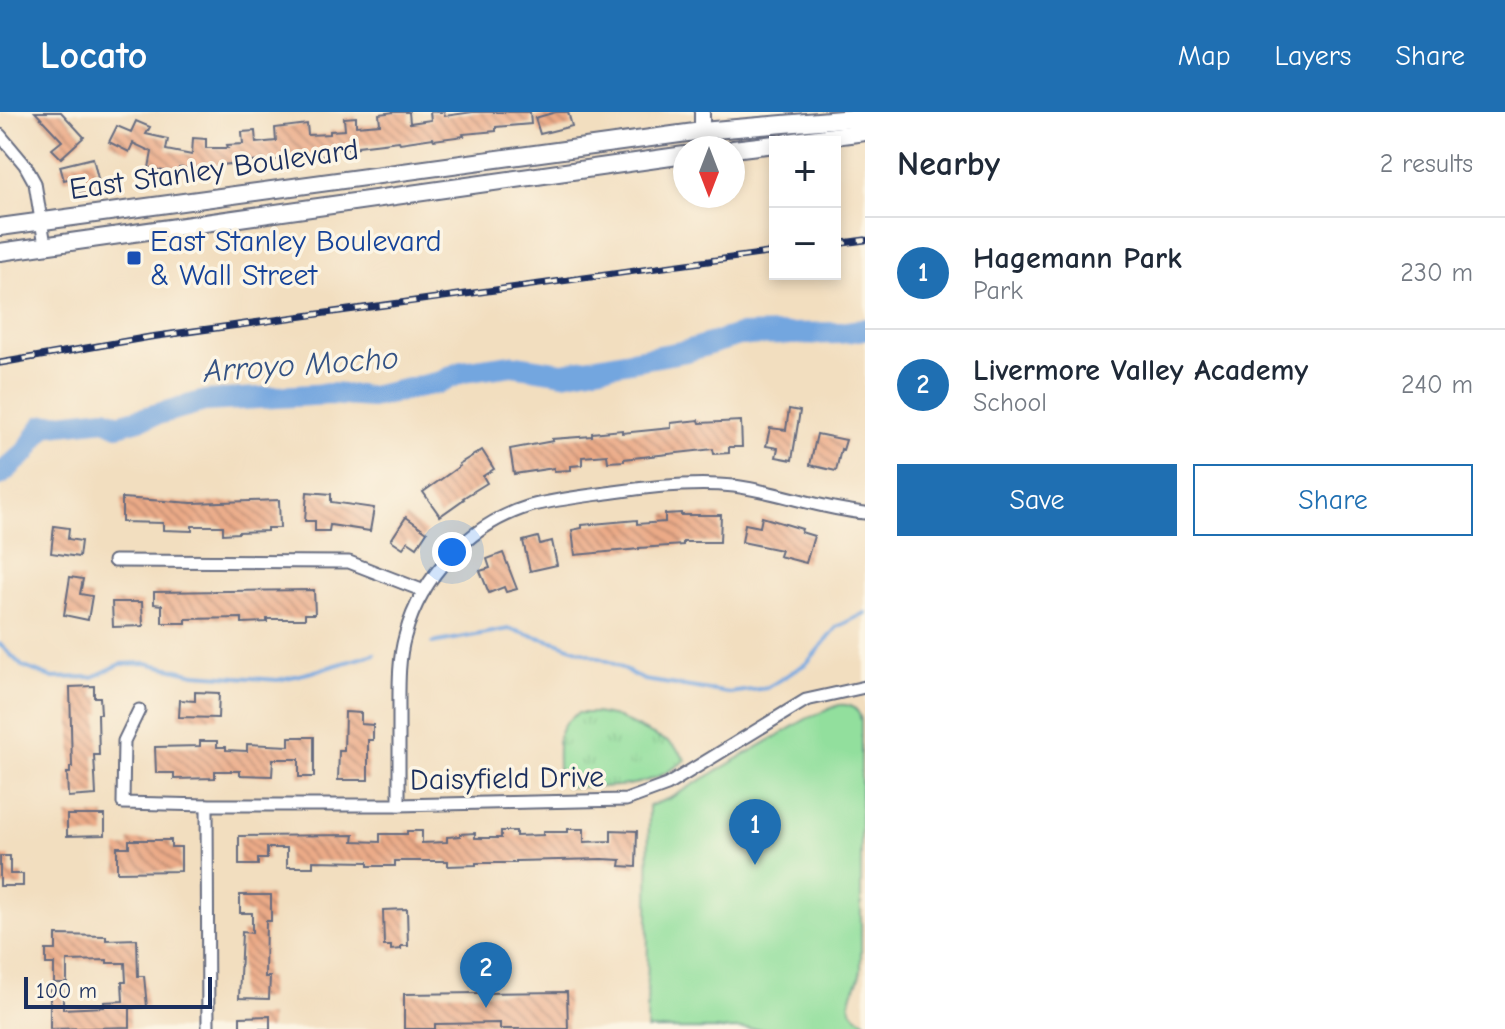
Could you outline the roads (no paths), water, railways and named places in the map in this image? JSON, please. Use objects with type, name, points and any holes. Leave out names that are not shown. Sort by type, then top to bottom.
[{"type":"main road","name":"East Stanley Boulevard","points":[[724,136],[865,117]]},
{"type":"main road","points":[[834,136],[865,132]]},
{"type":"main road","name":"East Stanley Boulevard","points":[[0,227],[673,143]]},
{"type":"main road","points":[[745,148],[769,145]]},
{"type":"main road","name":"East Stanley Boulevard","points":[[0,252],[673,157]]},
{"type":"street","points":[[702,112],[702,136]]},
{"type":"street","points":[[0,135],[25,165],[35,183],[45,245]]},
{"type":"street","points":[[399,805],[400,665],[404,638],[415,606],[444,561],[470,537],[495,521],[528,507],[558,500],[659,485],[697,484],[734,486],[865,513]]},
{"type":"street","points":[[114,561],[349,562],[424,591]]},
{"type":"street","name":"Daisyfield Drive","points":[[139,710],[124,741],[123,803],[399,805],[626,800],[667,785],[806,700],[865,687]]},
{"type":"street","points":[[207,805],[208,1029]]},
{"type":"waterway","name":"Arroyo Mocho","points":[[0,475],[26,452],[43,426],[105,419],[118,425],[205,401],[330,394],[371,397],[441,382],[462,372],[511,365],[563,373],[687,351],[739,335],[840,333],[865,329]]},
{"type":"waterway","name":"Arroyo Mocho","points":[[432,643],[509,629],[610,662],[644,680],[729,693],[767,688],[807,663],[837,627],[865,613]]},
{"type":"waterway","name":"Arroyo Mocho","points":[[0,644],[22,666],[53,678],[93,677],[121,664],[146,663],[195,674],[278,680],[375,654]]},
{"type":"railway","points":[[841,243],[865,240]]},
{"type":"railway","points":[[0,363],[150,337],[769,253]]},
{"type":"place","name":"East Stanley Boulevard & Wall Street","points":[[134,258]]},
{"type":"place","name":"Hagemann Park","points":[[755,865]]},
{"type":"place","name":"Livermore Valley Academy","points":[[486,1008]]}]
